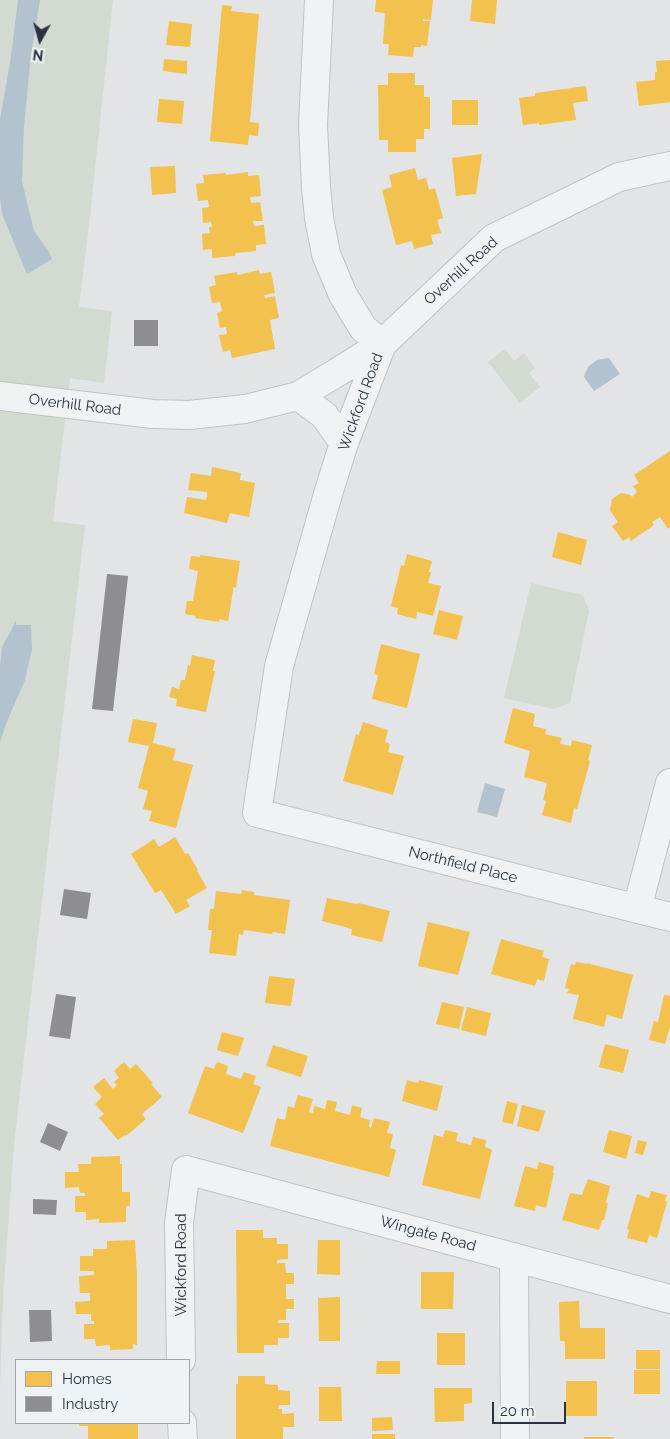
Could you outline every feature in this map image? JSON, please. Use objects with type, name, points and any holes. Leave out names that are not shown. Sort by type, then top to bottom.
[{"type":"street","name":"Wickford Road","points":[[257,813],[279,666],[328,494],[344,444],[382,344],[363,328],[343,295],[326,254],[319,218],[313,125],[319,0]]},
{"type":"street","name":"Overhill Road","points":[[0,396],[153,414],[189,415],[245,408],[298,396],[382,344],[494,238],[620,177],[670,166]]},
{"type":"street","points":[[298,396],[324,415],[344,444]]},
{"type":"street","points":[[637,909],[670,783]]},
{"type":"street","name":"Northfield Place","points":[[257,813],[670,918]]},
{"type":"street","name":"Wickford Road","points":[[181,1359],[179,1223],[186,1170]]},
{"type":"street","name":"Wingate Road","points":[[186,1170],[670,1299]]},
{"type":"street","points":[[514,1257],[515,1439]]},
{"type":"street","points":[[182,1424],[182,1439]]},
{"type":"shaded area","points":[[0,0],[113,0],[79,307],[112,311],[104,383],[70,378],[53,521],[85,525],[14,1145],[3,1297],[0,1386]]},
{"type":"shaded area","points":[[505,349],[514,361],[524,353],[535,368],[529,373],[540,387],[520,403],[488,362]]},
{"type":"shaded area","points":[[531,583],[583,595],[589,611],[570,703],[554,709],[504,698]]},
{"type":"water","points":[[18,0],[40,0],[31,55],[24,127],[22,181],[34,231],[48,250],[52,259],[27,274],[2,214],[0,197],[0,119],[10,63]]},
{"type":"water","points":[[609,358],[620,374],[594,391],[584,377],[585,373],[589,366],[597,360]]},
{"type":"water","points":[[16,621],[16,625],[31,625],[32,649],[25,680],[0,742],[0,667],[2,647]]},
{"type":"water","points":[[485,783],[505,789],[497,817],[477,812]]},
{"type":"building: Homes","points":[[376,0],[433,0],[431,20],[423,19],[423,21],[430,21],[427,46],[414,47],[413,57],[388,55],[389,44],[383,44],[385,13],[375,12]]},
{"type":"building: Homes","points":[[472,0],[497,0],[495,24],[470,21]]},
{"type":"building: Homes","points":[[222,5],[232,6],[231,11],[259,14],[250,122],[259,123],[258,136],[249,135],[248,145],[210,141]]},
{"type":"building: Homes","points":[[169,21],[192,24],[190,47],[166,45]]},
{"type":"building: Homes","points":[[164,59],[187,61],[187,74],[163,71]]},
{"type":"building: Homes","points":[[670,60],[670,102],[639,106],[636,82],[655,80],[655,72],[657,72],[656,61]]},
{"type":"building: Homes","points":[[388,73],[415,73],[415,85],[424,85],[424,97],[430,97],[430,129],[424,129],[424,139],[416,139],[416,152],[388,152],[388,140],[379,140],[378,85],[388,85]]},
{"type":"building: Homes","points":[[586,86],[588,101],[573,103],[576,120],[539,125],[539,123],[523,125],[519,98],[535,96],[535,93]]},
{"type":"building: Homes","points":[[159,99],[184,101],[182,124],[157,122]]},
{"type":"building: Homes","points":[[452,100],[478,100],[478,125],[452,125]]},
{"type":"building: Homes","points":[[482,154],[476,194],[456,196],[452,158]]},
{"type":"building: Homes","points":[[175,166],[176,193],[152,195],[150,167]]},
{"type":"building: Homes","points":[[415,168],[418,180],[426,178],[429,190],[435,188],[443,218],[437,220],[441,233],[431,235],[433,244],[414,249],[412,241],[396,245],[382,190],[392,187],[389,175]]},
{"type":"building: Homes","points":[[248,172],[248,176],[259,175],[261,196],[250,197],[251,203],[260,202],[263,221],[253,221],[254,226],[264,225],[266,244],[256,245],[256,251],[235,253],[235,256],[212,258],[212,249],[203,250],[202,234],[210,233],[209,227],[212,227],[211,222],[203,223],[202,208],[209,207],[208,200],[198,201],[196,184],[204,183],[203,175],[225,173],[226,175]]},
{"type":"building: Homes","points":[[259,270],[260,274],[271,272],[275,293],[264,295],[265,298],[275,296],[279,318],[270,320],[275,349],[232,358],[230,350],[223,352],[219,335],[227,334],[226,327],[220,328],[217,313],[222,311],[220,302],[212,303],[209,287],[216,285],[214,276],[237,272],[238,275]]},
{"type":"building: Homes","points":[[670,451],[670,527],[668,529],[660,517],[652,522],[654,525],[631,541],[629,537],[623,541],[612,526],[618,522],[610,510],[612,499],[621,493],[632,497],[637,492],[633,486],[639,483],[634,475]]},
{"type":"building: Homes","points":[[212,467],[241,473],[240,480],[255,483],[249,517],[230,513],[227,523],[184,513],[187,497],[206,500],[207,496],[207,492],[188,490],[191,473],[211,476]]},
{"type":"building: Homes","points":[[558,532],[587,540],[581,565],[552,557]]},
{"type":"building: Homes","points":[[407,554],[432,561],[428,583],[441,586],[433,616],[417,612],[416,619],[397,614],[398,608],[391,606],[401,565],[404,566]]},
{"type":"building: Homes","points":[[200,555],[240,561],[236,588],[233,587],[228,621],[219,619],[219,622],[195,618],[196,616],[185,614],[187,601],[193,601],[198,571],[189,569],[191,556],[200,557]]},
{"type":"building: Homes","points":[[439,610],[463,616],[457,640],[433,634]]},
{"type":"building: Homes","points":[[381,644],[420,654],[407,708],[372,699],[378,675],[374,674]]},
{"type":"building: Homes","points":[[192,655],[215,660],[213,671],[215,671],[206,712],[176,706],[177,699],[169,697],[172,687],[179,689],[181,680],[185,680]]},
{"type":"building: Homes","points":[[513,708],[535,714],[533,726],[546,729],[545,734],[562,738],[560,744],[571,746],[572,740],[592,745],[588,760],[590,761],[577,809],[574,808],[571,823],[542,815],[546,801],[543,800],[547,783],[524,777],[530,751],[504,743]]},
{"type":"building: Homes","points":[[133,719],[157,723],[153,743],[176,749],[173,760],[193,765],[176,828],[149,821],[152,811],[143,809],[148,791],[138,788],[149,746],[128,742]]},
{"type":"building: Homes","points":[[363,722],[388,730],[385,742],[390,744],[388,752],[404,756],[393,795],[343,781],[356,734],[359,735]]},
{"type":"building: Homes","points":[[175,837],[185,854],[188,853],[207,888],[186,900],[190,906],[176,914],[161,890],[155,893],[131,854],[154,839],[159,847]]},
{"type":"building: Homes","points":[[242,890],[254,892],[254,895],[290,900],[285,934],[244,930],[243,935],[239,934],[236,956],[209,953],[212,930],[208,930],[210,909],[214,909],[216,891],[241,894]]},
{"type":"building: Homes","points":[[327,898],[390,911],[382,942],[351,935],[352,929],[322,921]]},
{"type":"building: Homes","points":[[428,922],[470,932],[458,975],[418,966]]},
{"type":"building: Homes","points":[[501,939],[544,951],[542,957],[549,959],[544,981],[537,979],[535,986],[491,974]]},
{"type":"building: Homes","points":[[576,962],[633,975],[622,1019],[607,1015],[604,1027],[573,1019],[579,995],[567,993],[569,989],[565,988],[571,964],[575,965]]},
{"type":"building: Homes","points":[[269,976],[295,979],[291,1006],[265,1003]]},
{"type":"building: Homes","points":[[664,995],[670,996],[670,1027],[665,1044],[649,1040],[654,1021],[658,1022]]},
{"type":"building: Homes","points":[[442,1002],[464,1007],[459,1029],[436,1024]]},
{"type":"building: Homes","points":[[467,1007],[491,1013],[486,1036],[461,1030]]},
{"type":"building: Homes","points":[[222,1032],[244,1038],[238,1056],[217,1050]]},
{"type":"building: Homes","points":[[605,1044],[629,1050],[623,1073],[599,1067]]},
{"type":"building: Homes","points":[[273,1045],[308,1056],[301,1077],[266,1066]]},
{"type":"building: Homes","points":[[124,1062],[130,1069],[136,1064],[153,1083],[151,1084],[162,1097],[142,1114],[146,1119],[126,1136],[118,1140],[99,1118],[104,1114],[95,1104],[102,1097],[93,1087],[104,1078],[113,1089],[117,1085],[114,1082],[119,1078],[114,1071]]},
{"type":"building: Homes","points":[[217,1062],[228,1066],[226,1074],[241,1079],[244,1072],[256,1076],[253,1084],[261,1087],[243,1133],[188,1113],[205,1066],[214,1069]]},
{"type":"building: Homes","points":[[407,1080],[418,1083],[419,1080],[443,1086],[437,1111],[402,1101]]},
{"type":"building: Homes","points":[[298,1095],[313,1099],[309,1112],[313,1113],[314,1106],[325,1109],[327,1100],[337,1102],[335,1111],[350,1115],[352,1105],[362,1108],[360,1117],[370,1120],[369,1127],[371,1128],[374,1118],[390,1122],[387,1133],[393,1134],[390,1148],[396,1150],[389,1177],[270,1146],[277,1118],[285,1120],[288,1106],[294,1108]]},
{"type":"building: Homes","points":[[507,1101],[518,1104],[513,1124],[502,1122]]},
{"type":"building: Homes","points":[[522,1105],[545,1111],[539,1132],[517,1126]]},
{"type":"building: Homes","points":[[445,1130],[458,1133],[456,1141],[471,1145],[473,1137],[486,1140],[485,1147],[492,1150],[480,1199],[422,1185],[434,1135],[443,1137]]},
{"type":"building: Homes","points":[[609,1130],[632,1136],[626,1159],[603,1152]]},
{"type":"building: Homes","points":[[638,1140],[647,1142],[643,1155],[635,1153]]},
{"type":"building: Homes","points":[[120,1156],[120,1164],[122,1164],[122,1192],[130,1192],[130,1206],[126,1206],[126,1222],[99,1223],[99,1219],[86,1220],[86,1212],[75,1212],[75,1196],[85,1196],[85,1193],[80,1193],[79,1187],[65,1188],[65,1172],[79,1172],[78,1164],[91,1164],[91,1157]]},
{"type":"building: Homes","points":[[539,1162],[554,1166],[546,1208],[536,1205],[535,1211],[514,1206],[525,1166],[537,1169]]},
{"type":"building: Homes","points":[[588,1179],[610,1186],[604,1220],[602,1220],[599,1230],[562,1220],[570,1193],[582,1195]]},
{"type":"building: Homes","points":[[651,1191],[667,1195],[665,1201],[667,1202],[657,1238],[649,1235],[647,1243],[627,1238],[629,1230],[627,1229],[637,1194],[649,1198]]},
{"type":"building: Homes","points":[[236,1230],[263,1230],[263,1238],[277,1238],[277,1244],[288,1244],[288,1259],[277,1260],[277,1263],[285,1263],[286,1273],[294,1273],[294,1284],[286,1284],[286,1299],[294,1299],[294,1309],[286,1309],[286,1320],[278,1320],[278,1323],[289,1323],[289,1338],[278,1338],[278,1345],[264,1345],[264,1353],[237,1353]]},
{"type":"building: Homes","points":[[135,1240],[137,1345],[133,1344],[133,1349],[110,1350],[110,1345],[96,1346],[95,1339],[84,1339],[84,1324],[94,1324],[94,1321],[91,1321],[91,1314],[76,1314],[75,1302],[90,1301],[90,1293],[80,1293],[79,1276],[94,1275],[94,1271],[80,1271],[80,1256],[93,1256],[93,1249],[107,1249],[107,1241]]},
{"type":"building: Homes","points":[[318,1240],[340,1240],[340,1275],[317,1274]]},
{"type":"building: Homes","points":[[421,1272],[454,1272],[453,1309],[421,1309]]},
{"type":"building: Homes","points":[[340,1297],[340,1341],[319,1341],[318,1298]]},
{"type":"building: Homes","points":[[579,1301],[580,1328],[605,1328],[605,1359],[565,1359],[565,1341],[560,1341],[559,1302]]},
{"type":"building: Homes","points":[[437,1333],[465,1333],[465,1365],[437,1365]]},
{"type":"building: Homes","points":[[636,1350],[660,1350],[660,1369],[636,1369]]},
{"type":"building: Homes","points":[[377,1361],[400,1361],[400,1374],[376,1374]]},
{"type":"building: Homes","points":[[634,1370],[660,1370],[660,1394],[634,1394]]},
{"type":"building: Homes","points":[[238,1376],[265,1376],[265,1384],[278,1385],[278,1390],[290,1391],[290,1405],[279,1405],[278,1409],[282,1409],[282,1414],[294,1413],[294,1427],[283,1427],[283,1439],[236,1439],[236,1384],[238,1384]]},
{"type":"building: Homes","points":[[566,1381],[597,1381],[597,1416],[566,1416]]},
{"type":"building: Homes","points":[[319,1387],[341,1387],[342,1421],[319,1421]]},
{"type":"building: Homes","points":[[434,1388],[472,1388],[472,1403],[464,1404],[464,1421],[435,1422]]},
{"type":"building: Homes","points":[[392,1417],[393,1430],[372,1431],[372,1418]]},
{"type":"building: Homes","points":[[79,1424],[138,1424],[138,1439],[88,1439],[88,1426],[79,1426]]},
{"type":"building: Homes","points":[[372,1434],[395,1434],[395,1439],[372,1439]]},
{"type":"building: Homes","points":[[584,1437],[614,1437],[614,1439],[584,1439]]},
{"type":"building: Industry","points":[[134,320],[158,320],[158,346],[134,346]]},
{"type":"building: Industry","points":[[107,574],[128,576],[113,711],[92,709]]},
{"type":"building: Industry","points":[[64,889],[91,893],[87,919],[60,915]]},
{"type":"building: Industry","points":[[56,994],[76,997],[70,1039],[49,1036]]},
{"type":"building: Industry","points":[[48,1123],[68,1132],[60,1151],[40,1142]]},
{"type":"building: Industry","points":[[33,1199],[57,1200],[56,1215],[33,1214]]},
{"type":"building: Industry","points":[[29,1310],[51,1310],[52,1341],[30,1342]]}]
